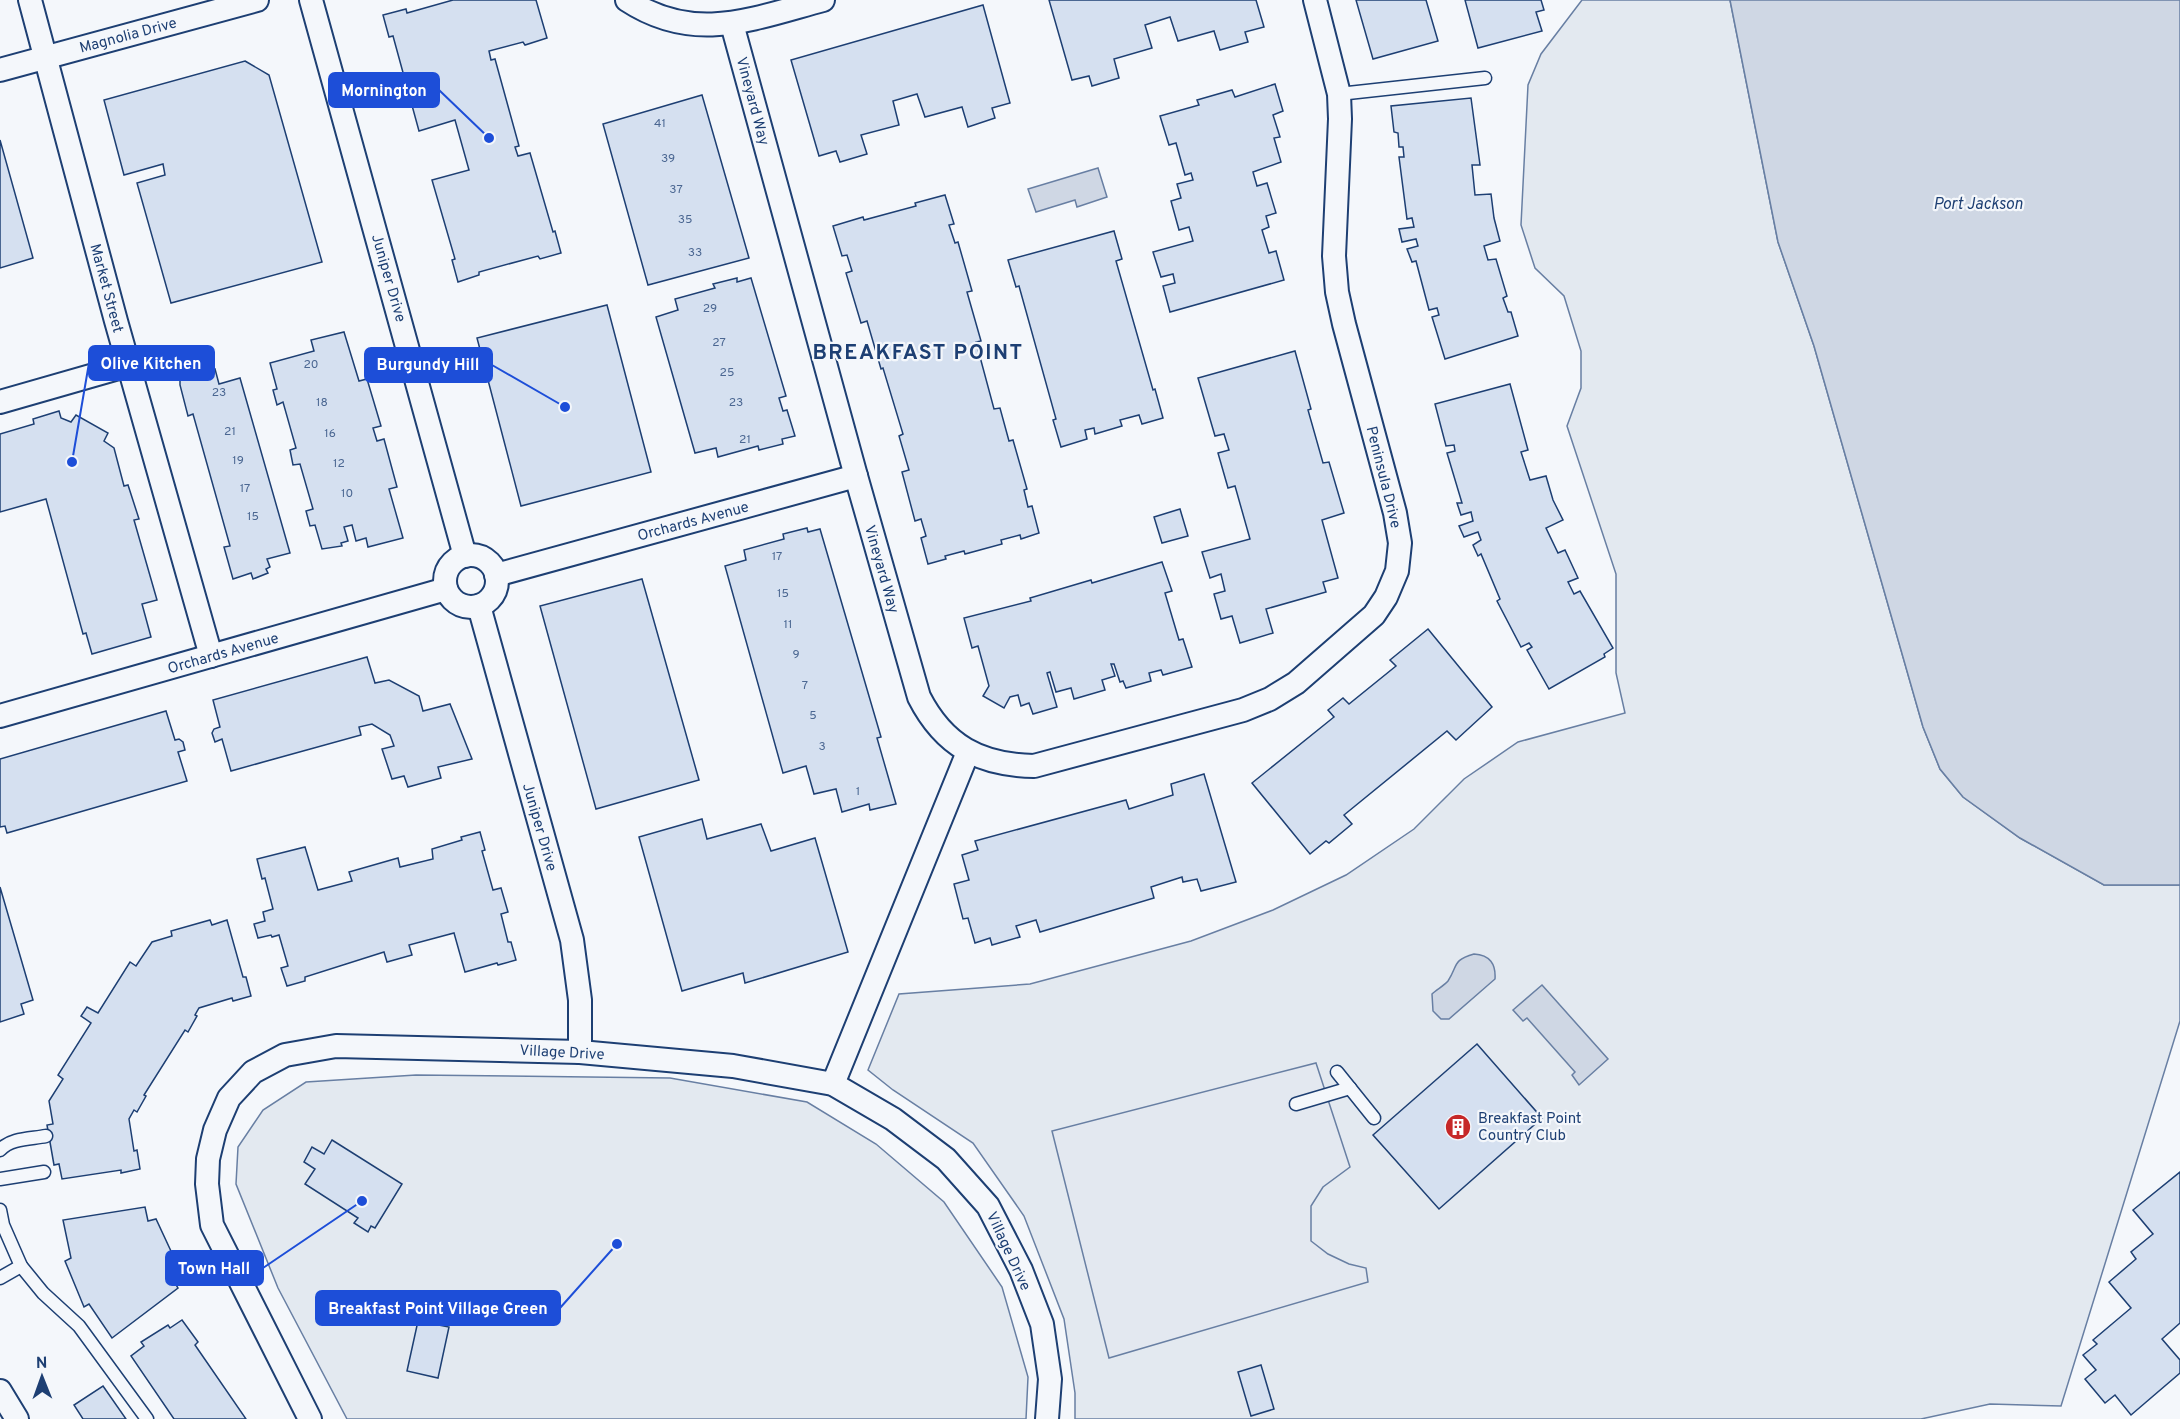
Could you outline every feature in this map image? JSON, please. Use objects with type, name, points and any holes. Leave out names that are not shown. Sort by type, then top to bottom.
[{"type":"street","name":"Market Street","points":[[30,0],[211,656]]},
{"type":"street","name":"Magnolia Drive","points":[[0,70],[257,0]]},
{"type":"street","name":"Juniper Drive","points":[[311,0],[465,556]]},
{"type":"street","points":[[627,0],[656,16],[678,23],[705,26],[732,24],[823,0]]},
{"type":"street","name":"Peninsula Drive","points":[[968,752],[1007,765],[1035,766],[1243,710],[1270,699],[1296,683],[1374,615],[1386,597],[1397,571],[1400,543],[1395,513],[1337,292],[1334,256],[1339,94],[1315,0]]},
{"type":"street","name":"Vineyard Way","points":[[732,24],[919,697],[938,727],[968,752]]},
{"type":"street","points":[[0,402],[129,365]]},
{"type":"street","name":"Orchards Avenue","points":[[496,575],[856,476]]},
{"type":"street","points":[[465,556],[481,557],[488,561],[496,575],[495,591],[491,597],[478,606],[470,608],[456,602],[446,589],[446,572],[451,565],[465,556]]},
{"type":"street","name":"Orchards Avenue","points":[[0,716],[446,589]]},
{"type":"street","name":"Juniper Drive","points":[[478,606],[572,940],[580,1000],[580,1052]]},
{"type":"street","points":[[833,1084],[968,752]]},
{"type":"street","name":"Village Drive","points":[[310,1419],[212,1224],[207,1184],[208,1159],[215,1130],[229,1098],[253,1072],[285,1055],[336,1046],[580,1052],[734,1066],[833,1084],[893,1119],[946,1159],[988,1206],[1021,1270],[1042,1324],[1050,1379],[1047,1419]]},
{"type":"street","points":[[0,1391],[17,1419]]},
{"type":"lane","points":[[1339,94],[1485,78]]},
{"type":"lane","points":[[1337,1072],[1374,1118]]},
{"type":"lane","points":[[1296,1104],[1350,1088]]},
{"type":"lane","points":[[0,1150],[4,1145],[17,1141],[46,1136]]},
{"type":"lane","points":[[0,1179],[44,1172]]},
{"type":"lane","points":[[0,1210],[3,1225],[21,1266],[43,1293],[79,1326],[147,1419]]},
{"type":"lane","points":[[0,1278],[21,1266]]},
{"type":"shaded area","points":[[1582,0],[1730,0],[1778,242],[1814,346],[1923,727],[1940,769],[1963,797],[2020,838],[2104,885],[2180,885],[2180,1021],[2061,1406],[1990,1404],[1921,1419],[1075,1419],[1075,1393],[1064,1319],[1024,1216],[973,1143],[893,1090],[868,1070],[899,994],[1030,984],[1191,941],[1273,910],[1346,875],[1414,829],[1464,779],[1518,742],[1625,713],[1616,673],[1616,574],[1567,426],[1581,388],[1581,351],[1564,296],[1535,268],[1521,225],[1528,85],[1541,54]]},
{"type":"shaded area","points":[[1316,1063],[1350,1167],[1323,1187],[1311,1206],[1311,1241],[1328,1254],[1349,1264],[1366,1268],[1368,1282],[1109,1358],[1052,1131]]},
{"type":"shaded area","points":[[416,1075],[670,1078],[807,1102],[876,1144],[944,1202],[1002,1287],[1028,1377],[1026,1419],[347,1419],[278,1288],[236,1184],[238,1147],[263,1110],[306,1082]]},
{"type":"water","name":"Port Jackson","points":[[1730,0],[2180,0],[2180,885],[2104,885],[2020,838],[1963,797],[1940,769],[1923,727],[1814,346],[1778,242]]},
{"type":"water","points":[[1098,168],[1107,197],[1077,207],[1075,200],[1036,212],[1028,189]]},
{"type":"water","points":[[1474,954],[1484,956],[1491,961],[1495,979],[1449,1019],[1441,1019],[1433,1011],[1432,994],[1448,981],[1459,961]]},
{"type":"water","points":[[1542,985],[1608,1059],[1579,1085],[1572,1075],[1575,1072],[1527,1018],[1523,1021],[1513,1010]]},
{"type":"building","points":[[453,0],[536,0],[547,38],[525,45],[523,42],[489,51],[491,60],[495,59],[519,146],[515,147],[518,156],[530,153],[561,253],[540,259],[538,256],[479,272],[479,275],[458,282],[452,260],[455,259],[432,180],[469,170],[455,120],[419,131],[393,36],[389,37],[383,15],[406,9],[407,13]]},
{"type":"building","points":[[1049,0],[1256,0],[1264,27],[1245,32],[1248,42],[1220,50],[1214,31],[1178,41],[1170,17],[1145,25],[1152,48],[1114,59],[1119,78],[1092,86],[1089,76],[1072,80]]},
{"type":"building","points":[[1356,0],[1426,0],[1438,41],[1373,59]]},
{"type":"building","points":[[1465,0],[1541,0],[1544,10],[1536,12],[1542,31],[1478,48]]},
{"type":"building","points":[[983,5],[1010,103],[992,108],[995,118],[968,127],[962,107],[925,117],[917,94],[893,101],[899,125],[861,135],[867,154],[840,162],[836,151],[819,156],[791,60]]},
{"type":"building","points":[[245,61],[269,75],[322,262],[171,303],[137,183],[165,175],[163,164],[124,175],[104,100]]},
{"type":"building","points":[[1275,84],[1283,111],[1273,115],[1280,137],[1274,138],[1281,162],[1253,172],[1257,186],[1267,183],[1276,213],[1266,216],[1269,227],[1262,230],[1269,253],[1276,251],[1284,280],[1170,312],[1163,286],[1175,283],[1173,274],[1161,277],[1153,252],[1193,241],[1189,227],[1179,230],[1171,201],[1181,198],[1177,184],[1193,180],[1191,173],[1185,175],[1176,143],[1169,145],[1160,116],[1199,105],[1197,100],[1232,90],[1235,97]]},
{"type":"building","points":[[702,95],[749,258],[648,285],[603,124]]},
{"type":"building","points":[[1471,98],[1480,165],[1472,165],[1475,195],[1491,194],[1500,241],[1484,246],[1488,260],[1496,259],[1507,296],[1503,298],[1508,312],[1511,312],[1518,336],[1445,359],[1432,317],[1439,315],[1437,308],[1429,310],[1416,261],[1412,262],[1407,249],[1418,246],[1416,239],[1402,242],[1399,229],[1414,227],[1412,218],[1407,219],[1399,157],[1404,157],[1403,147],[1399,147],[1398,133],[1394,132],[1391,106]]},
{"type":"building","points":[[0,140],[33,258],[0,268]]},
{"type":"building","points":[[945,195],[954,224],[949,225],[955,243],[958,242],[972,291],[967,292],[981,341],[976,342],[994,409],[1000,408],[1009,441],[1013,440],[1027,489],[1024,490],[1028,507],[1032,506],[1039,533],[1021,539],[1020,535],[1001,540],[1002,544],[965,554],[964,551],[945,556],[946,559],[928,564],[921,538],[926,536],[921,519],[915,521],[902,472],[909,470],[899,436],[903,434],[867,321],[861,323],[846,273],[852,271],[847,255],[842,256],[833,226],[916,206],[915,203]]},
{"type":"building","points":[[1114,231],[1122,259],[1116,261],[1163,418],[1142,424],[1139,415],[1120,420],[1122,426],[1095,434],[1094,428],[1085,430],[1087,439],[1061,447],[1053,420],[1056,419],[1019,286],[1016,287],[1008,260]]},
{"type":"building","points":[[737,278],[737,282],[751,278],[786,396],[779,398],[783,411],[787,410],[795,436],[782,439],[783,444],[759,450],[758,446],[718,457],[716,448],[695,453],[656,317],[678,310],[675,299],[715,288],[713,284]]},
{"type":"building","points":[[607,305],[651,472],[521,506],[477,338]]},
{"type":"building","points":[[344,332],[359,381],[367,379],[381,426],[373,428],[377,441],[384,439],[397,487],[389,489],[403,538],[368,547],[366,538],[356,541],[352,525],[344,527],[348,541],[341,543],[342,546],[322,549],[315,525],[310,526],[306,511],[313,509],[300,464],[293,465],[290,450],[296,448],[283,402],[277,405],[273,390],[277,389],[270,363],[314,351],[311,340]]},
{"type":"building","points":[[1295,351],[1323,463],[1329,462],[1344,513],[1322,520],[1338,578],[1323,582],[1326,592],[1266,609],[1273,633],[1240,643],[1232,616],[1221,619],[1214,594],[1225,591],[1221,574],[1210,578],[1202,552],[1250,539],[1235,486],[1228,488],[1218,453],[1229,450],[1224,434],[1215,436],[1198,378]]},
{"type":"building","points":[[215,369],[219,384],[240,378],[290,553],[267,559],[270,567],[266,569],[268,573],[253,579],[251,573],[233,579],[224,547],[230,546],[193,414],[188,416],[180,385],[180,379]]},
{"type":"building","points":[[1510,384],[1528,450],[1521,452],[1530,480],[1546,476],[1553,500],[1563,520],[1546,528],[1558,553],[1565,550],[1578,578],[1568,582],[1574,594],[1580,591],[1613,648],[1604,654],[1605,657],[1549,689],[1527,650],[1532,647],[1529,643],[1521,647],[1497,601],[1500,599],[1481,554],[1478,556],[1473,545],[1481,540],[1478,532],[1464,537],[1459,526],[1473,521],[1471,512],[1461,515],[1457,503],[1462,503],[1447,453],[1455,451],[1454,445],[1446,446],[1435,404]]},
{"type":"building","points":[[59,411],[61,418],[71,422],[76,415],[108,433],[104,441],[114,448],[124,486],[128,485],[139,519],[134,520],[157,600],[142,604],[151,637],[92,654],[86,633],[83,634],[46,499],[0,512],[0,434],[34,424],[33,419]]},
{"type":"building","points":[[1180,509],[1188,536],[1162,543],[1154,517]]},
{"type":"building","points":[[807,528],[808,532],[820,529],[881,737],[877,738],[896,804],[870,810],[869,804],[842,812],[836,789],[814,794],[806,766],[783,773],[725,566],[746,560],[744,550],[784,539],[783,534]]},
{"type":"building","points":[[1162,562],[1172,591],[1165,593],[1179,640],[1183,639],[1192,667],[1163,675],[1161,670],[1149,673],[1151,681],[1126,688],[1123,681],[1120,682],[1114,664],[1111,664],[1115,676],[1102,680],[1105,690],[1074,699],[1071,688],[1056,692],[1050,672],[1047,673],[1057,707],[1033,714],[1029,703],[1021,706],[1018,695],[1010,697],[1004,708],[983,696],[989,686],[978,646],[972,648],[964,618],[1031,601],[1030,598],[1091,580],[1092,583]]},
{"type":"building","points":[[642,579],[699,780],[596,809],[540,606]]},
{"type":"building","points":[[1428,629],[1492,707],[1456,740],[1447,731],[1344,815],[1352,824],[1329,843],[1326,841],[1310,854],[1252,783],[1334,717],[1328,710],[1343,698],[1349,704],[1396,666],[1390,660]]},
{"type":"building","points":[[367,657],[375,683],[389,680],[419,696],[423,711],[450,704],[472,759],[438,767],[441,778],[408,787],[404,776],[392,779],[382,749],[394,746],[390,735],[372,724],[359,727],[361,735],[231,771],[222,739],[215,742],[212,733],[214,729],[220,727],[213,700]]},
{"type":"building","points":[[166,711],[175,740],[179,739],[183,742],[185,750],[178,752],[187,781],[7,833],[5,826],[0,827],[0,759]]},
{"type":"building","points":[[1204,774],[1236,882],[1201,891],[1197,879],[1183,882],[1182,877],[1151,887],[1154,898],[1040,932],[1036,920],[1016,926],[1020,937],[992,945],[990,938],[975,943],[968,918],[963,919],[954,884],[969,880],[962,855],[978,850],[975,841],[1126,800],[1129,809],[1173,795],[1171,784]]},
{"type":"building","points":[[702,819],[707,839],[761,824],[771,851],[815,838],[848,952],[745,983],[743,973],[682,991],[639,837]]},
{"type":"building","points":[[480,832],[485,850],[482,851],[493,890],[501,888],[508,912],[501,914],[508,942],[511,942],[516,960],[465,972],[454,933],[409,945],[412,955],[387,962],[384,952],[305,977],[305,981],[287,986],[281,968],[288,966],[279,935],[258,938],[254,924],[265,921],[263,912],[273,909],[265,878],[262,879],[257,859],[305,847],[318,890],[352,881],[349,872],[398,858],[400,867],[433,859],[432,849]]},
{"type":"building","points":[[0,887],[33,1000],[21,1004],[24,1014],[0,1022]]},
{"type":"building","points":[[210,920],[212,925],[227,920],[243,977],[246,977],[251,996],[233,1001],[232,998],[199,1008],[188,1032],[185,1030],[144,1095],[146,1096],[137,1112],[134,1110],[129,1119],[134,1151],[137,1150],[140,1169],[62,1179],[59,1164],[54,1165],[47,1125],[53,1124],[49,1101],[63,1079],[58,1075],[91,1023],[81,1016],[87,1007],[98,1013],[130,962],[136,966],[152,942],[172,936],[171,931]]},
{"type":"building","name":"Breakfast Point Country Club","points":[[1477,1044],[1542,1118],[1439,1209],[1373,1135]]},
{"type":"building","points":[[332,1140],[402,1184],[375,1228],[371,1226],[368,1232],[354,1223],[358,1218],[305,1184],[315,1169],[304,1162],[312,1147],[324,1154]]},
{"type":"building","points":[[2180,1172],[2180,1323],[2162,1339],[2180,1360],[2180,1373],[2131,1415],[2115,1395],[2105,1403],[2085,1379],[2096,1370],[2083,1355],[2097,1344],[2093,1340],[2131,1308],[2109,1282],[2136,1259],[2131,1252],[2153,1234],[2133,1210]]},
{"type":"building","points":[[145,1207],[148,1221],[156,1219],[177,1264],[168,1271],[178,1288],[112,1338],[89,1304],[84,1307],[65,1261],[71,1258],[63,1220]]},
{"type":"building","points":[[182,1320],[198,1342],[195,1345],[246,1419],[174,1419],[131,1356],[144,1346],[141,1342],[168,1325],[170,1328]]},
{"type":"building","points":[[418,1321],[449,1327],[438,1378],[407,1371]]},
{"type":"building","points":[[1261,1365],[1274,1409],[1251,1416],[1238,1372]]},
{"type":"building","points":[[103,1386],[126,1419],[83,1419],[74,1405]]},
{"type":"place","name":"Mornington","points":[[489,138]]},
{"type":"place","name":"Burgundy Hill","points":[[565,407]]},
{"type":"place","name":"Olive Kitchen","points":[[72,462]]},
{"type":"place","name":"Breakfast Point Country Club","points":[[1458,1127]]},
{"type":"place","name":"Town Hall","points":[[362,1201]]},
{"type":"place","name":"Breakfast Point Village Green","points":[[617,1244]]},
{"type":"district","name":"BREAKFAST POINT","points":[[918,352]]}]
